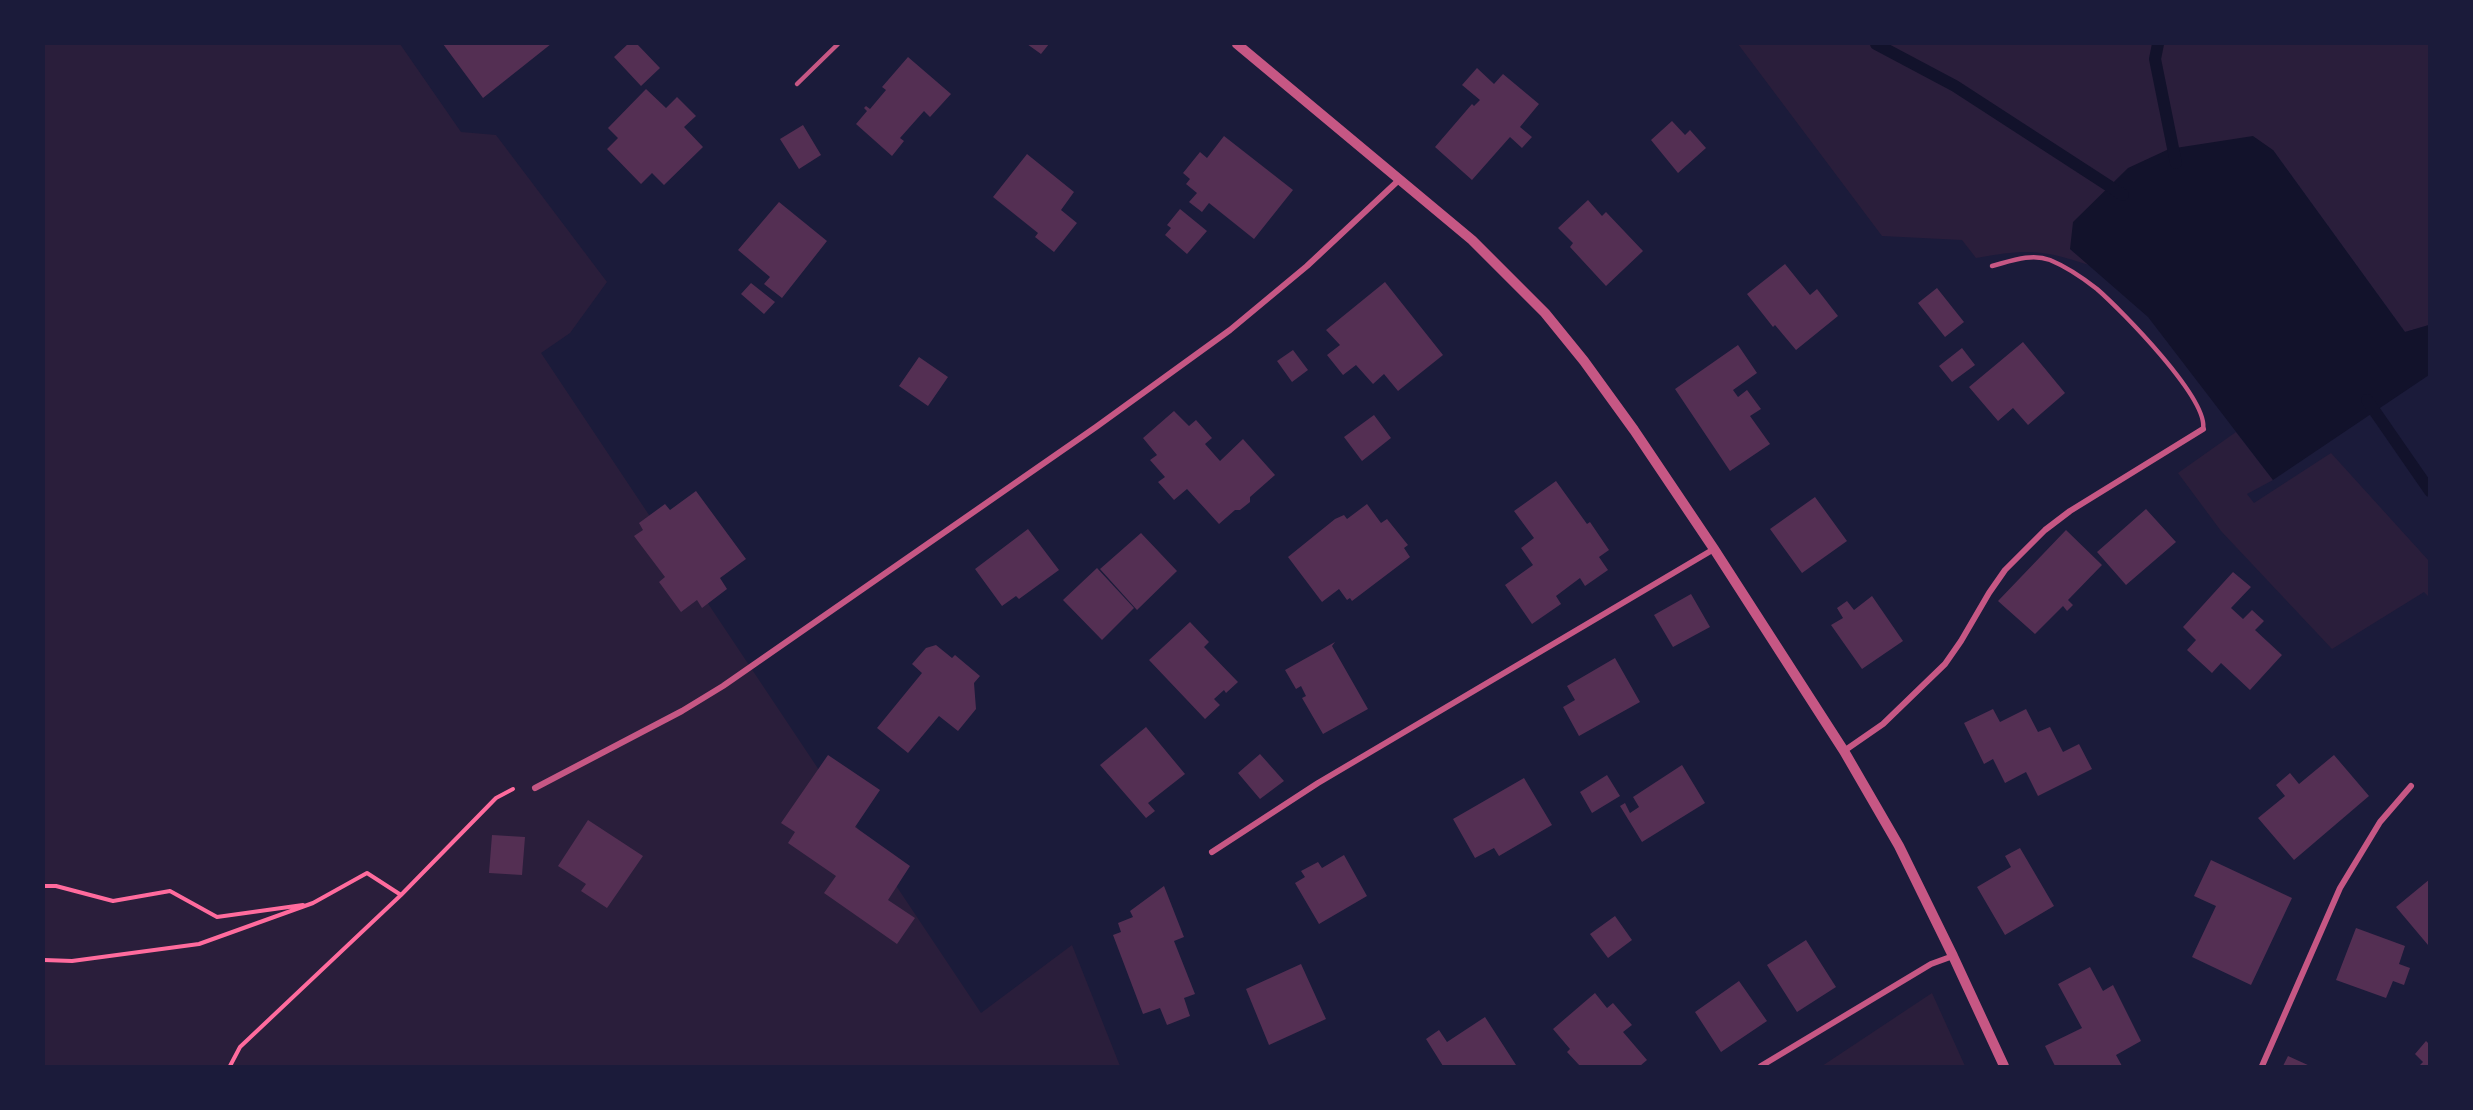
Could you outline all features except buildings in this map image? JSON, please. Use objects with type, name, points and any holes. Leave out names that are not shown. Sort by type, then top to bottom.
[{"type":"street","points":[[1237,44],[1472,240],[1545,313],[1634,430],[1844,751],[1899,846],[2004,1066]]},
{"type":"street","points":[[535,788],[682,711],[723,686],[1096,428],[1230,330],[1307,266],[1400,179]]},
{"type":"street","points":[[1844,751],[1882,724],[1945,664],[2005,570],[2045,530],[2070,511],[2203,429]]},
{"type":"street","points":[[1212,852],[1318,783],[1714,549]]},
{"type":"street","points":[[2262,1066],[2340,888],[2380,822],[2411,786]]},
{"type":"street","points":[[1761,1066],[1930,964],[1953,956]]},
{"type":"lane","points":[[797,84],[838,44]]},
{"type":"lane","points":[[1992,266],[2026,257],[2048,259],[2067,268],[2096,289],[2134,324],[2178,377],[2196,402],[2204,422],[2203,429]]},
{"type":"path","points":[[230,1066],[240,1047],[401,895],[496,798],[512,789],[535,788]]},
{"type":"path","points":[[44,960],[72,961],[199,944],[313,903],[367,873],[401,895]]},
{"type":"path","points":[[44,886],[56,886],[113,901],[170,891],[216,916],[313,903]]},
{"type":"shaded area","points":[[44,44],[400,44],[461,132],[496,135],[607,282],[570,333],[541,353],[981,1013],[1072,945],[1120,1066],[44,1066]]},
{"type":"shaded area","points":[[1738,44],[2429,44],[2429,325],[2405,332],[2273,150],[2070,249],[2089,265],[2046,253],[2033,252],[1976,258],[1962,240],[1882,236]]},
{"type":"shaded area","points":[[2253,136],[2273,150],[2405,332],[2429,325],[2429,375],[2273,480],[2148,317],[2070,249],[2073,222],[2128,168],[2169,149]]},
{"type":"shaded area","points":[[2236,432],[2273,480],[2247,494],[2254,503],[2331,453],[2429,561],[2429,597],[2424,592],[2332,649],[2221,531],[2178,473]]},
{"type":"shaded area","points":[[1932,993],[1965,1066],[1822,1066]]},
{"type":"waterway","points":[[1876,44],[1955,86],[2123,195]]},
{"type":"waterway","points":[[2158,44],[2155,59],[2176,163]]},
{"type":"waterway","points":[[2367,400],[2430,491]]}]
